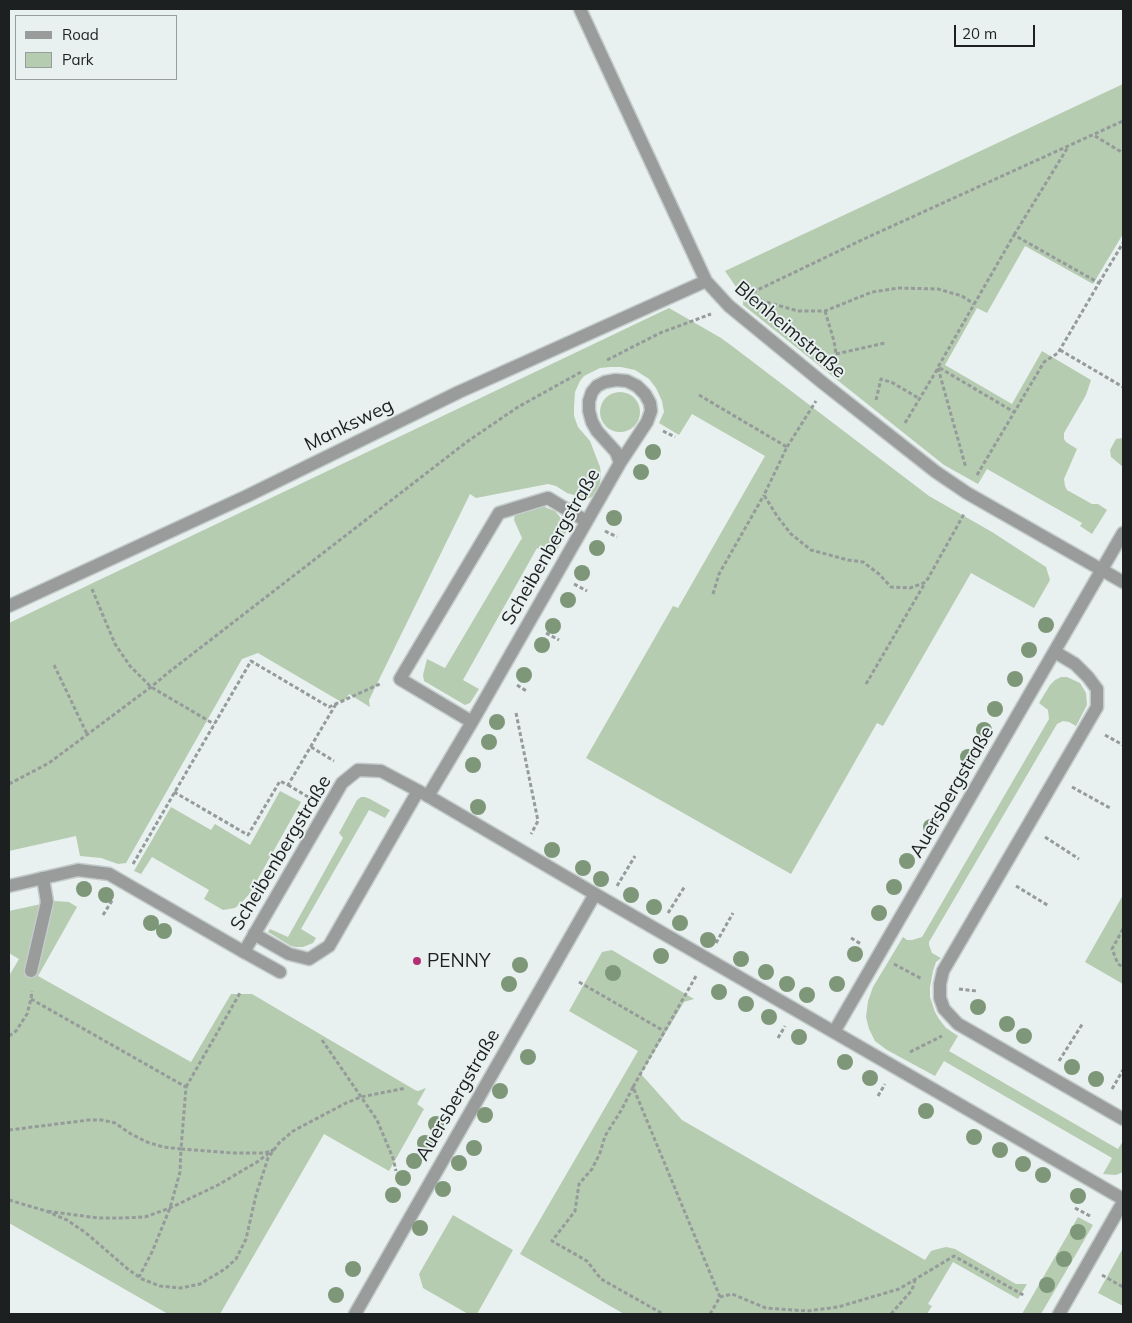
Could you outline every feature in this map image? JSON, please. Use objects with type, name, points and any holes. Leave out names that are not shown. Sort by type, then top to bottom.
[{"type":"street","name":"Blenheimstraße","points":[[580,9],[706,281],[729,306],[936,472],[969,489],[1123,582]]},
{"type":"street","name":"Manksweg","points":[[9,606],[247,496],[459,392],[706,281]]},
{"type":"street","name":"Scheibenbergstraße","points":[[9,886],[78,870],[109,874],[244,952],[342,783],[358,770],[381,771],[423,793],[472,722],[586,521],[647,422],[651,411],[650,403],[645,394],[637,386],[627,381],[616,380],[597,386],[588,401],[592,422],[597,432],[616,452],[620,463]]},
{"type":"street","points":[[472,722],[400,679],[499,513],[548,498],[586,521]]},
{"type":"street","points":[[1102,570],[1123,533]]},
{"type":"street","name":"Auersbergstraße","points":[[834,1032],[1102,570]]},
{"type":"street","points":[[1055,652],[1075,664],[1088,677],[1097,689],[1097,707],[943,971],[940,984],[940,998],[944,1009],[958,1024],[1123,1119]]},
{"type":"street","points":[[254,934],[289,954],[309,959],[329,946],[423,793],[1123,1201],[1059,1314]]},
{"type":"street","points":[[31,971],[47,902],[43,878]]},
{"type":"street","name":"Auersbergstraße","points":[[355,1314],[595,894]]},
{"type":"street","points":[[244,952],[280,972]]},
{"type":"path","points":[[744,297],[866,238],[1123,121]]},
{"type":"path","points":[[1094,135],[1123,153]]},
{"type":"path","points":[[895,440],[1014,235],[1068,147]]},
{"type":"path","points":[[1014,235],[1099,283]]},
{"type":"path","points":[[969,489],[1044,362],[1060,350],[1123,243]]},
{"type":"path","points":[[749,294],[766,302],[798,311],[825,311],[872,292],[899,288],[938,290],[962,296],[974,304]]},
{"type":"path","points":[[712,594],[719,574],[817,398],[836,354],[825,311]]},
{"type":"path","points":[[602,362],[660,333],[700,319]]},
{"type":"path","points":[[836,354],[885,343]]},
{"type":"path","points":[[1060,350],[1123,387]]},
{"type":"path","points":[[938,368],[1014,412]]},
{"type":"path","points":[[938,368],[969,489]]},
{"type":"path","points":[[9,784],[49,763],[151,688],[169,672],[468,441],[518,407],[586,370]]},
{"type":"path","points":[[872,422],[877,414],[875,404],[881,380],[893,383],[920,399]]},
{"type":"path","points":[[699,394],[788,447]]},
{"type":"path","points":[[764,495],[791,534],[811,550],[863,562],[879,574],[891,587],[910,588],[926,582]]},
{"type":"path","points":[[866,684],[965,513]]},
{"type":"path","points":[[85,570],[115,644],[130,666],[151,688],[214,724]]},
{"type":"path","points":[[130,869],[251,661],[329,707],[386,681],[400,679]]},
{"type":"path","points":[[54,665],[87,734]]},
{"type":"path","points":[[288,785],[337,704]]},
{"type":"path","points":[[516,713],[538,821],[521,851]]},
{"type":"path","points":[[311,747],[334,761]]},
{"type":"path","points":[[1056,777],[1110,808]]},
{"type":"path","points":[[174,792],[248,835],[280,781],[310,798]]},
{"type":"path","points":[[1028,826],[1079,858]]},
{"type":"path","points":[[608,902],[635,856]]},
{"type":"path","points":[[999,876],[1049,906]]},
{"type":"path","points":[[658,930],[685,886]]},
{"type":"path","points":[[104,915],[116,894]]},
{"type":"path","points":[[663,1314],[601,1279],[587,1261],[552,1241],[575,1211],[579,1184],[592,1169],[600,1153],[605,1136],[733,913]]},
{"type":"path","points":[[1123,929],[1112,949],[1118,964],[1123,967]]},
{"type":"path","points":[[580,982],[664,1031]]},
{"type":"path","points":[[139,1277],[152,1252],[170,1208],[180,1172],[186,1087],[240,993]]},
{"type":"path","points":[[31,999],[186,1087]]},
{"type":"path","points":[[896,1067],[902,1056],[948,1034],[958,1024]]},
{"type":"path","points":[[1050,1076],[1082,1024]]},
{"type":"path","points":[[322,1040],[377,1120],[393,1158],[396,1171]]},
{"type":"path","points":[[878,1096],[888,1079]]},
{"type":"path","points":[[633,1087],[720,1297]]},
{"type":"path","points":[[9,1200],[46,1211],[67,1220],[86,1233],[139,1277],[160,1286],[181,1288],[200,1284],[225,1269],[236,1259],[246,1239],[256,1195],[268,1158],[278,1143],[293,1131],[346,1102],[406,1088]]},
{"type":"path","points":[[9,1130],[102,1120],[115,1123],[147,1142],[163,1147],[265,1154],[273,1150]]},
{"type":"path","points":[[46,1211],[98,1218],[145,1217],[170,1208],[218,1185],[257,1162],[273,1150]]},
{"type":"path","points":[[1076,1208],[1093,1218]]},
{"type":"path","points":[[710,1314],[720,1297],[732,1294],[766,1308],[806,1313],[838,1307],[899,1289],[954,1256],[1025,1296]]},
{"type":"path","points":[[1102,1274],[1123,1287]]},
{"type":"path","points":[[891,1314],[912,1290],[915,1280]]},
{"type":"green space","points":[[1123,84],[1123,234],[1093,284],[1025,246],[987,313],[977,308],[945,365],[1012,404],[1042,351],[1091,380],[1086,395],[1064,433],[1066,442],[1077,449],[1064,479],[1067,490],[1107,510],[1092,534],[1080,526],[1082,523],[987,469],[978,484],[944,465],[743,305],[743,297],[725,271]]},
{"type":"green space","points":[[669,308],[721,338],[929,496],[992,532],[1046,567],[1050,580],[1034,608],[971,573],[883,726],[877,723],[791,874],[586,758],[673,606],[678,608],[765,456],[692,414],[679,435],[659,423],[664,412],[662,401],[656,388],[649,379],[635,370],[621,367],[600,368],[584,376],[575,392],[574,416],[578,427],[590,441],[600,467],[599,488],[594,496],[587,499],[567,493],[556,486],[548,484],[476,498],[470,494],[369,700],[370,707],[349,694],[343,703],[258,653],[242,659],[126,863],[118,864],[101,858],[80,856],[76,836],[9,851],[9,623]]},
{"type":"green space","points":[[624,392],[631,395],[637,401],[640,412],[639,420],[631,429],[624,432],[616,432],[609,429],[601,420],[600,408],[603,401],[612,393]]},
{"type":"green space","points":[[1123,438],[1123,467],[1111,457],[1110,450],[1116,439]]},
{"type":"green space","points":[[542,506],[555,511],[560,517],[566,531],[565,537],[553,556],[537,548],[463,680],[479,689],[470,703],[465,705],[424,681],[423,675],[427,659],[445,668],[522,538],[514,520],[515,514]]},
{"type":"green space","points":[[1061,677],[1067,677],[1080,683],[1086,693],[1087,705],[1076,726],[1063,721],[1057,724],[929,942],[932,953],[941,958],[936,962],[933,971],[930,997],[939,1019],[946,1028],[958,1036],[949,1051],[1118,1149],[1123,1141],[1123,1172],[1116,1175],[1103,1174],[1112,1158],[944,1061],[935,1076],[887,1050],[875,1041],[866,1017],[868,1001],[873,987],[903,937],[907,940],[912,940],[922,937],[1049,719],[1048,710],[1039,703],[1050,685]]},
{"type":"green space","points":[[280,791],[301,802],[250,893],[235,908],[223,910],[204,899],[209,890],[152,857],[141,874],[134,871],[171,807],[211,830],[215,824],[250,845]]},
{"type":"green space","points":[[361,797],[370,799],[390,810],[385,818],[369,810],[301,929],[316,938],[313,943],[303,947],[291,946],[268,932],[270,929],[288,937],[343,838],[339,833],[357,800]]},
{"type":"green space","points":[[1123,895],[1123,984],[1085,962]]},
{"type":"green space","points":[[55,901],[69,902],[77,907],[38,976],[191,1062],[231,994],[252,994],[415,1090],[418,1091],[426,1088],[417,1104],[424,1109],[389,1171],[324,1134],[220,1314],[168,1314],[9,1223],[9,976],[19,959],[9,953],[9,911]]},
{"type":"green space","points":[[612,950],[694,999],[684,1002],[641,1074],[682,1120],[925,1260],[931,1251],[946,1247],[955,1249],[1016,1284],[1027,1284],[1018,1299],[953,1262],[928,1304],[932,1306],[927,1314],[624,1314],[520,1254],[638,1051],[569,1011],[602,952]]},
{"type":"green space","points":[[453,1215],[513,1250],[477,1314],[468,1314],[423,1288],[419,1274]]},
{"type":"green space","points":[[1078,1217],[1093,1225],[1041,1314],[1022,1314]]},
{"type":"green space","points":[[1123,1248],[1123,1306],[1098,1293]]},
{"type":"place","name":"PENNY","points":[[417,961]]}]
